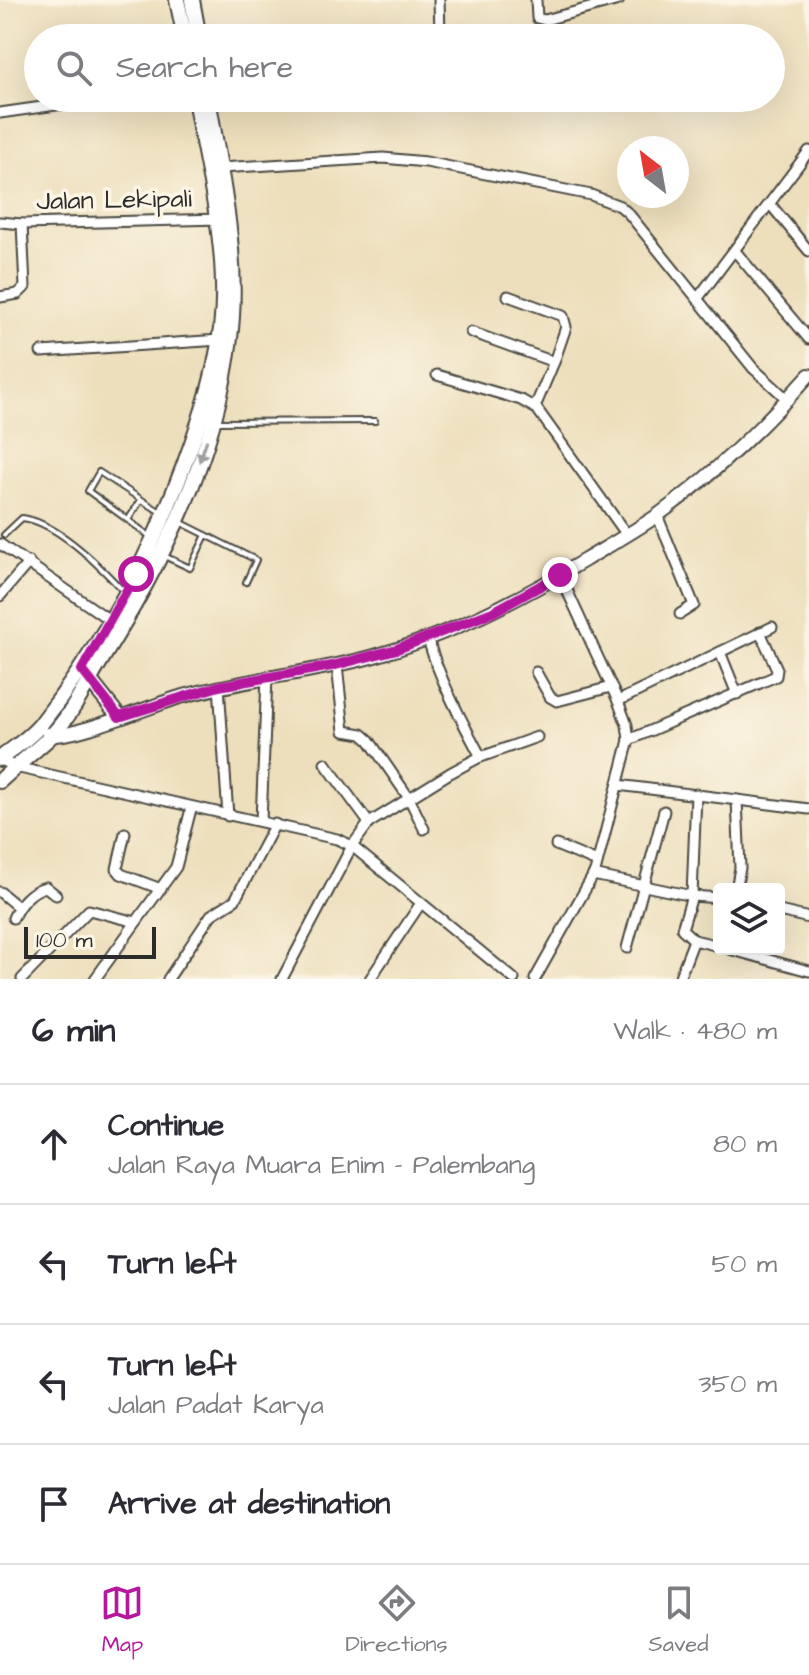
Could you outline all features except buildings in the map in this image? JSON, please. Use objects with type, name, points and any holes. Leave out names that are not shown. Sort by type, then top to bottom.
[{"type":"main road","points":[[177,0],[182,24]]},
{"type":"main road","points":[[192,0],[196,24]]},
{"type":"main road","points":[[0,781],[45,731],[140,598],[178,522],[212,422],[230,338],[233,278],[198,112]]},
{"type":"main road","points":[[85,675],[173,498],[208,396],[220,340],[223,282],[220,168],[210,112]]},
{"type":"main road","points":[[85,675],[119,717]]},
{"type":"main road","points":[[0,759],[45,731]]},
{"type":"street","points":[[439,0],[440,24]]},
{"type":"street","points":[[536,0],[537,18],[545,20],[619,0]]},
{"type":"street","points":[[0,113],[24,110]]},
{"type":"street","points":[[698,298],[808,154]]},
{"type":"street","points":[[220,168],[383,158],[457,167],[591,195],[620,206],[753,368],[787,399]]},
{"type":"street","points":[[770,204],[809,251]]},
{"type":"street","name":"Jalan Lekipali","points":[[0,222],[222,219]]},
{"type":"street","points":[[0,297],[18,294],[25,287],[22,224]]},
{"type":"street","points":[[735,251],[809,339]]},
{"type":"street","points":[[508,296],[563,316],[566,327],[535,407]]},
{"type":"street","points":[[471,332],[554,362]]},
{"type":"street","points":[[41,352],[220,340]]},
{"type":"street","points":[[437,375],[535,407],[627,535]]},
{"type":"street","points":[[45,731],[78,731],[219,686],[337,665],[428,639],[503,608],[657,515],[720,464],[807,380]]},
{"type":"street","points":[[657,515],[694,605],[680,614]]},
{"type":"street","points":[[2,539],[111,621]]},
{"type":"street","points":[[0,596],[29,562]]},
{"type":"street","points":[[535,979],[593,875],[629,740],[618,701],[560,575]]},
{"type":"street","points":[[618,701],[772,627]]},
{"type":"street","points":[[629,740],[772,679],[777,673],[760,632]]},
{"type":"street","points":[[428,639],[454,708],[481,757]]},
{"type":"street","points":[[720,652],[737,694]]},
{"type":"street","points":[[337,665],[344,731],[365,736],[409,798],[424,829]]},
{"type":"street","points":[[536,672],[550,697],[557,701],[611,687]]},
{"type":"street","points":[[261,821],[267,677]]},
{"type":"street","points":[[219,686],[228,816]]},
{"type":"street","points":[[282,979],[352,846],[369,823],[481,757],[537,737]]},
{"type":"street","points":[[0,759],[15,767],[191,809],[322,834],[352,846],[514,979]]},
{"type":"street","points":[[325,763],[369,823]]},
{"type":"street","points":[[618,785],[809,809]]},
{"type":"street","points":[[696,794],[692,896],[682,925],[684,932],[694,940],[713,945]]},
{"type":"street","points":[[737,800],[740,868],[737,883]]},
{"type":"street","points":[[95,979],[178,861],[191,809]]},
{"type":"street","points":[[627,948],[664,811]]},
{"type":"street","points":[[168,979],[211,915],[235,900],[275,824]]},
{"type":"street","points":[[125,833],[117,869],[121,874],[161,889]]},
{"type":"street","points":[[556,845],[597,862]]},
{"type":"street","points":[[593,875],[713,898]]},
{"type":"street","points":[[13,918],[18,907],[40,888],[46,887],[56,895]]},
{"type":"street","points":[[0,892],[18,907]]},
{"type":"street","points":[[370,979],[421,903]]},
{"type":"street","points":[[22,979],[89,910],[136,922]]},
{"type":"street","points":[[785,912],[809,918]]},
{"type":"street","points":[[679,979],[694,940]]},
{"type":"street","points":[[751,955],[809,971]]},
{"type":"lane","points":[[212,422],[309,419],[375,421]]},
{"type":"lane","points":[[153,538],[88,491],[99,472],[164,515],[256,560],[246,582]]},
{"type":"lane","points":[[128,520],[141,500]]},
{"type":"lane","points":[[2,539],[22,518],[35,520],[82,550],[125,594]]},
{"type":"lane","points":[[161,555],[190,568],[206,535]]},
{"type":"route","points":[[136,574],[82,670],[119,717],[219,686],[332,666],[397,649],[513,603],[560,575]]}]
